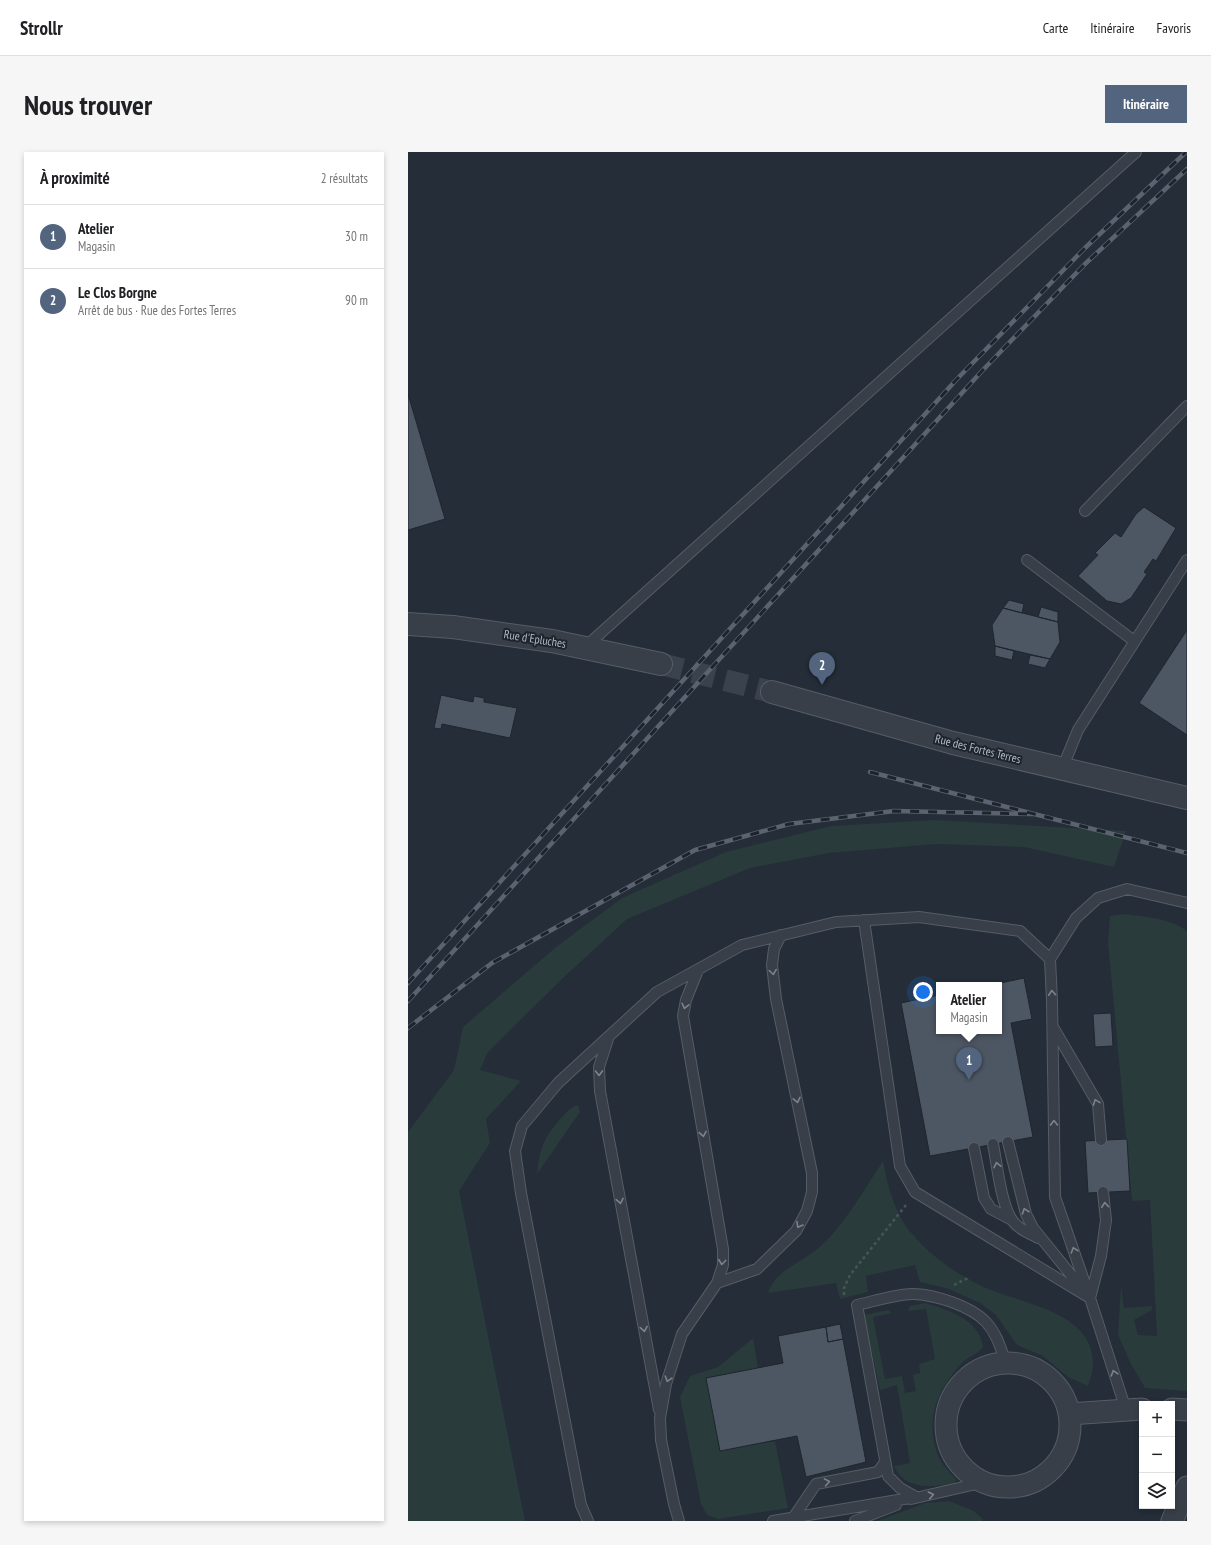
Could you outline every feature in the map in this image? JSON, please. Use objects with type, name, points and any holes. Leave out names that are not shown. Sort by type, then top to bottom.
[{"type":"street","name":"Rue d'Epluches","points":[[408,624],[476,630],[552,641],[661,664]]},
{"type":"street","name":"Rue des Fortes Terres","points":[[772,692],[953,744],[1187,798]]},
{"type":"street","points":[[1006,1363],[1015,1363],[1034,1368],[1050,1379],[1062,1395],[1069,1414],[1069,1434],[1063,1453],[1051,1469],[1035,1480],[1016,1486],[996,1486],[975,1478],[959,1463],[949,1445],[945,1424],[949,1403],[960,1385],[976,1371],[995,1364],[1006,1363]]},
{"type":"street","points":[[1175,1409],[1187,1410]]},
{"type":"street","points":[[1069,1414],[1134,1410]]},
{"type":"street","points":[[1172,1521],[1187,1487]]},
{"type":"lane","points":[[584,648],[1136,152]]},
{"type":"lane","points":[[1085,511],[1187,406]]},
{"type":"lane","points":[[1026,560],[1134,641]]},
{"type":"lane","points":[[1062,769],[1078,730],[1187,560]]},
{"type":"lane","points":[[1134,1410],[1090,1298],[1055,1197],[1053,1026],[1050,959],[1076,918],[1098,898],[1126,889],[1187,903]]},
{"type":"lane","points":[[588,1521],[581,1505],[520,1193],[515,1151],[522,1126],[558,1083],[657,992],[742,945],[836,922],[919,917],[1020,930],[1050,959]]},
{"type":"lane","points":[[864,920],[900,1166],[915,1192],[1090,1298]]},
{"type":"lane","points":[[717,1283],[757,1269],[796,1231],[807,1211],[812,1192],[812,1173],[776,999],[772,965],[774,949],[781,935]]},
{"type":"lane","points":[[660,1418],[666,1384],[682,1334],[717,1283],[723,1265],[723,1249],[683,1016],[686,1000],[698,970]]},
{"type":"lane","points":[[1053,1026],[1098,1104],[1101,1140]]},
{"type":"lane","points":[[609,1036],[603,1050],[599,1067],[600,1091],[660,1418],[661,1440],[674,1504],[680,1521]]},
{"type":"lane","points":[[1008,1142],[1026,1214],[1033,1228],[1090,1298]]},
{"type":"lane","points":[[993,1144],[1005,1204],[1012,1220]]},
{"type":"lane","points":[[974,1148],[984,1198],[991,1209],[1012,1220],[1023,1230],[1043,1240]]},
{"type":"lane","points":[[1090,1298],[1102,1256],[1106,1220],[1104,1192]]},
{"type":"lane","points":[[916,1498],[900,1488],[888,1476],[857,1305],[912,1293],[942,1299],[964,1307],[986,1322],[999,1342],[1006,1363]]},
{"type":"lane","points":[[793,1518],[816,1484],[878,1472],[885,1462]]},
{"type":"lane","points":[[773,1521],[916,1498],[985,1482]]},
{"type":"lane","points":[[855,1521],[916,1498]]},
{"type":"path","points":[[845,1301],[844,1288],[850,1275],[915,1192]]},
{"type":"path","points":[[952,1286],[968,1278]]},
{"type":"shaded area","points":[[935,820],[1126,831],[1114,867],[1024,847],[937,844],[829,853],[750,868],[627,919],[562,979],[488,1052],[480,1070],[521,1081],[486,1119],[490,1143],[459,1191],[525,1521],[408,1521],[408,1132],[454,1070],[463,1027],[556,947],[622,898],[726,852],[831,826]]},
{"type":"shaded area","points":[[1125,914],[1149,917],[1173,923],[1187,931],[1187,1391],[1145,1388],[1131,1364],[1118,1335],[1121,1285],[1124,1308],[1152,1306],[1152,1310],[1134,1320],[1138,1335],[1157,1336],[1150,1200],[1132,1201],[1108,942],[1110,916]]},
{"type":"shaded area","points":[[578,1105],[580,1112],[537,1174],[539,1157],[546,1138],[566,1112]]},
{"type":"shaded area","points":[[883,1161],[893,1201],[902,1220],[907,1228],[929,1251],[954,1270],[982,1286],[1034,1304],[1052,1312],[1068,1321],[1081,1332],[1090,1347],[1093,1365],[1088,1386],[1068,1377],[1043,1356],[1017,1345],[996,1315],[980,1303],[946,1288],[920,1282],[915,1265],[866,1276],[868,1292],[840,1299],[836,1283],[768,1293],[775,1280],[781,1274],[792,1265],[812,1253],[832,1235],[850,1211]]},
{"type":"shaded area","points":[[925,1303],[962,1317],[976,1329],[983,1347],[981,1350],[964,1361],[953,1374],[939,1396],[935,1408],[933,1432],[935,1445],[939,1458],[956,1480],[954,1483],[937,1486],[912,1483],[904,1479],[894,1466],[910,1463],[897,1385],[880,1390],[864,1315],[888,1310],[892,1313],[873,1317],[885,1379],[902,1376],[905,1393],[916,1391],[913,1375],[920,1373],[919,1364],[935,1359],[926,1309],[908,1311],[910,1306]]},
{"type":"shaded area","points":[[753,1338],[758,1368],[706,1378],[720,1451],[775,1441],[788,1508],[718,1519],[707,1515],[701,1504],[680,1397],[690,1376],[718,1367]]},
{"type":"shaded area","points":[[949,1501],[972,1510],[982,1518],[982,1521],[877,1521],[925,1503]]},
{"type":"building","points":[[408,394],[445,519],[408,530]]},
{"type":"building","points":[[1144,507],[1176,528],[1156,561],[1153,559],[1144,572],[1147,574],[1131,598],[1121,604],[1107,601],[1078,576],[1098,555],[1095,553],[1115,533],[1121,537],[1136,514]]},
{"type":"building","points":[[1009,600],[1024,604],[1022,613],[1003,608]]},
{"type":"building","points":[[1041,607],[1058,612],[1058,622],[1038,617]]},
{"type":"building","points":[[1003,608],[1058,622],[1060,642],[1050,659],[995,646],[992,625]]},
{"type":"building","points":[[1187,630],[1187,735],[1139,703]]},
{"type":"building","points":[[995,646],[1014,651],[1012,660],[995,656]]},
{"type":"building","points":[[1030,655],[1050,659],[1045,668],[1028,664]]},
{"type":"building","points":[[441,695],[473,702],[474,696],[484,698],[484,702],[517,708],[510,738],[442,724],[441,729],[434,728]]},
{"type":"building","points":[[1024,978],[1032,1019],[1011,1023],[1033,1137],[930,1156],[901,1003],[936,996],[936,1034],[1002,1034],[1002,983]]},
{"type":"building","points":[[1111,1013],[1113,1046],[1095,1047],[1093,1014]]},
{"type":"building","points":[[1127,1139],[1130,1191],[1088,1193],[1085,1141]]},
{"type":"building","points":[[840,1324],[843,1339],[828,1342],[826,1327]]},
{"type":"building","points":[[826,1327],[828,1342],[843,1339],[866,1462],[806,1477],[797,1436],[720,1451],[706,1378],[783,1363],[778,1336]]},
{"type":"tunnel","points":[[661,664],[772,692]]},
{"type":"railway","points":[[408,983],[957,379],[1085,248],[1186,152]]},
{"type":"railway","points":[[408,1001],[982,371],[1085,264],[1187,169]]},
{"type":"railway","points":[[870,772],[1187,853]]},
{"type":"railway","points":[[408,1028],[492,963],[695,850],[789,824],[894,811],[1032,814]]},
{"type":"place","name":"Le Clos Borgne","points":[[822,685]]},
{"type":"place","name":"Atelier","points":[[969,1080]]}]
